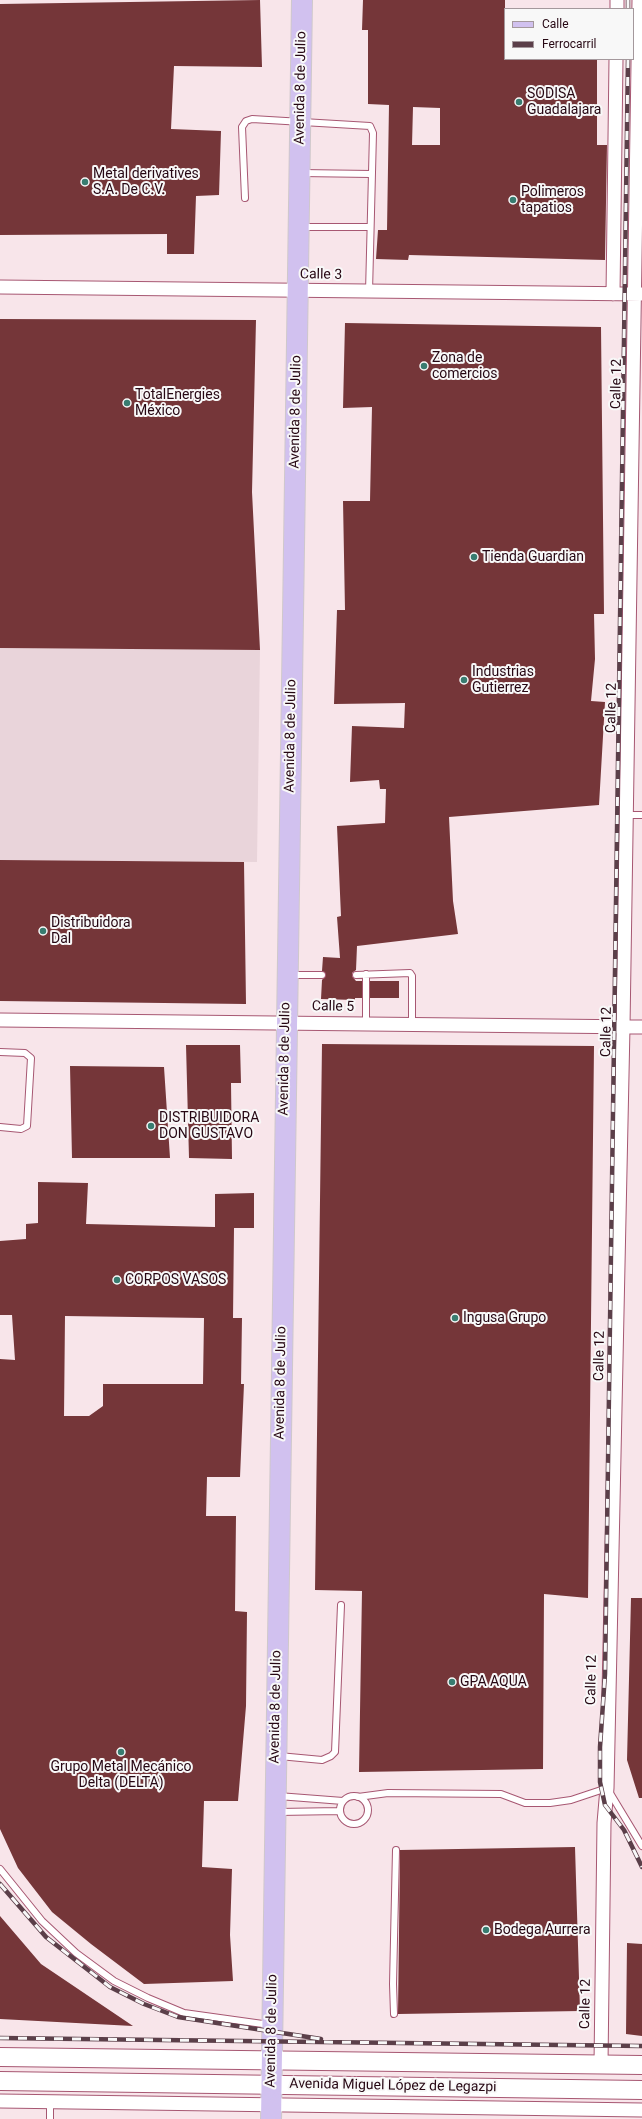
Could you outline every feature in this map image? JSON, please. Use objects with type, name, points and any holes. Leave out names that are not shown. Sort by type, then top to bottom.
[{"type":"main road","name":"Avenida 8 de Julio","points":[[271,2112],[274,1804],[276,1756],[302,0]]},
{"type":"main road","name":"Avenida Miguel López de Legazpi","points":[[0,2057],[271,2062],[642,2065]]},
{"type":"main road","name":"Avenida Miguel López de Legazpi","points":[[0,2081],[642,2090]]},
{"type":"street","name":"Calle 12","points":[[601,2064],[604,1823],[607,1788],[626,814],[638,294],[639,0]]},
{"type":"street","points":[[613,294],[616,60]]},
{"type":"street","name":"Calle 3","points":[[0,287],[638,294]]},
{"type":"street","name":"Calle 5","points":[[0,1020],[642,1027]]},
{"type":"street","name":"Avenida Miguel López de Legazpi","points":[[0,2101],[271,2112],[600,2114],[642,2110]]},
{"type":"lane","points":[[245,198],[243,124],[252,119],[370,126],[373,133],[369,292]]},
{"type":"lane","points":[[300,173],[371,174]]},
{"type":"lane","points":[[299,227],[370,228]]},
{"type":"lane","points":[[626,814],[642,815]]},
{"type":"lane","points":[[356,975],[408,972],[411,974],[412,1024]]},
{"type":"lane","points":[[366,974],[366,1024]]},
{"type":"lane","points":[[287,976],[322,975]]},
{"type":"lane","points":[[0,1052],[25,1053],[31,1058],[27,1126],[21,1130],[0,1127]]},
{"type":"lane","points":[[276,1756],[322,1760],[332,1756],[335,1752],[340,1604]]},
{"type":"lane","points":[[274,1804],[343,1801],[353,1796],[358,1797],[388,1793],[501,1794],[524,1803],[550,1803],[571,1800],[607,1788],[642,1846]]},
{"type":"lane","points":[[343,1801],[340,1811],[342,1816],[350,1823],[355,1823],[366,1818],[368,1808],[366,1803],[358,1797]]},
{"type":"lane","points":[[274,1804],[340,1811]]},
{"type":"lane","points":[[394,2014],[393,1984],[396,1850]]},
{"type":"lane","points":[[0,1869],[42,1921],[76,1952],[114,1981],[148,1998],[184,2013],[272,2025]]},
{"type":"lane","points":[[50,2102],[50,2119]]},
{"type":"shaded area","points":[[0,648],[260,650],[257,862],[0,860]]},
{"type":"building","points":[[260,0],[262,67],[174,66],[171,129],[221,131],[219,195],[196,196],[194,254],[167,254],[167,234],[0,235],[0,4]]},
{"type":"building","points":[[363,0],[505,0],[504,60],[597,60],[597,145],[607,145],[605,260],[409,255],[408,260],[376,259],[378,230],[387,230],[389,105],[368,104],[368,30],[362,30]],"holes":[[[413,107],[440,108],[440,145],[412,145]]]},
{"type":"building","points":[[0,319],[256,320],[252,492],[260,650],[0,648]]},
{"type":"building","points":[[345,323],[601,327],[604,614],[594,614],[595,659],[591,701],[605,702],[599,805],[449,817],[453,901],[458,934],[357,946],[356,970],[352,973],[352,976],[356,981],[362,981],[362,998],[355,998],[355,1000],[321,999],[322,980],[326,975],[322,971],[323,957],[340,958],[337,917],[341,916],[337,826],[385,823],[386,789],[380,789],[379,780],[350,782],[352,726],[404,728],[405,703],[334,704],[337,610],[345,610],[343,501],[370,501],[372,407],[343,408]]},
{"type":"building","points":[[0,860],[244,862],[246,1004],[0,1001]]},
{"type":"building","points":[[370,981],[399,981],[399,998],[370,998]]},
{"type":"building","name":"Ingusa Grupo","points":[[322,1044],[594,1046],[588,1598],[544,1594],[543,1769],[359,1772],[362,1591],[315,1590]]},
{"type":"building","points":[[186,1045],[240,1045],[241,1083],[231,1083],[232,1159],[189,1158]]},
{"type":"building","name":"DISTRIBUIDORA DON GUSTAVO","points":[[70,1066],[164,1067],[170,1158],[72,1158]]},
{"type":"building","points":[[38,1182],[88,1183],[86,1224],[215,1227],[215,1194],[254,1193],[254,1228],[234,1228],[233,1318],[242,1318],[241,1384],[244,1384],[240,1477],[207,1477],[206,1516],[236,1516],[235,1611],[247,1612],[246,1706],[238,1801],[204,1801],[202,1867],[232,1869],[230,1935],[233,1981],[144,1984],[52,1912],[18,1868],[0,1829],[0,1359],[15,1360],[12,1315],[0,1315],[0,1241],[26,1239],[26,1224],[38,1223]],"holes":[[[65,1316],[204,1318],[203,1384],[103,1384],[103,1406],[89,1416],[64,1416]]]},
{"type":"building","points":[[631,1598],[642,1598],[642,1798],[639,1798],[627,1760]]},
{"type":"building","name":"Bodega Aurrera","points":[[575,1847],[580,2011],[398,2014],[400,1850]]},
{"type":"building","points":[[0,1916],[41,1964],[133,2026],[0,2019]]},
{"type":"building","points":[[627,1943],[642,1944],[642,2036],[626,2034]]},
{"type":"railway","points":[[628,0],[628,8]]},
{"type":"railway","points":[[628,60],[605,1674],[600,1747],[600,1782],[605,1805],[624,1830],[642,1867]]},
{"type":"railway","points":[[0,1884],[46,1937],[110,1987],[144,2004],[178,2017],[321,2039]]},
{"type":"railway","points":[[0,2038],[642,2046]]},
{"type":"place","name":"SODISA Guadalajara","points":[[519,102]]},
{"type":"place","name":"Metal derivatives S.A. De C.V.","points":[[85,182]]},
{"type":"place","name":"Polimeros tapatios","points":[[513,200]]},
{"type":"place","name":"Zona de comercios","points":[[424,366]]},
{"type":"place","name":"TotalEnergies México","points":[[127,403]]},
{"type":"place","name":"Tienda Guardian","points":[[474,557]]},
{"type":"place","name":"Industrias Gutierrez","points":[[464,680]]},
{"type":"place","name":"Distribuidora Dal","points":[[43,931]]},
{"type":"place","name":"DISTRIBUIDORA DON GUSTAVO","points":[[151,1126]]},
{"type":"place","name":"CORPOS VASOS","points":[[117,1280]]},
{"type":"place","name":"Ingusa Grupo","points":[[455,1318]]},
{"type":"place","name":"GPA AQUA","points":[[452,1682]]},
{"type":"place","name":"Grupo Metal Mecánico Delta (DELTA)","points":[[121,1752]]},
{"type":"place","name":"Bodega Aurrera","points":[[486,1930]]}]
